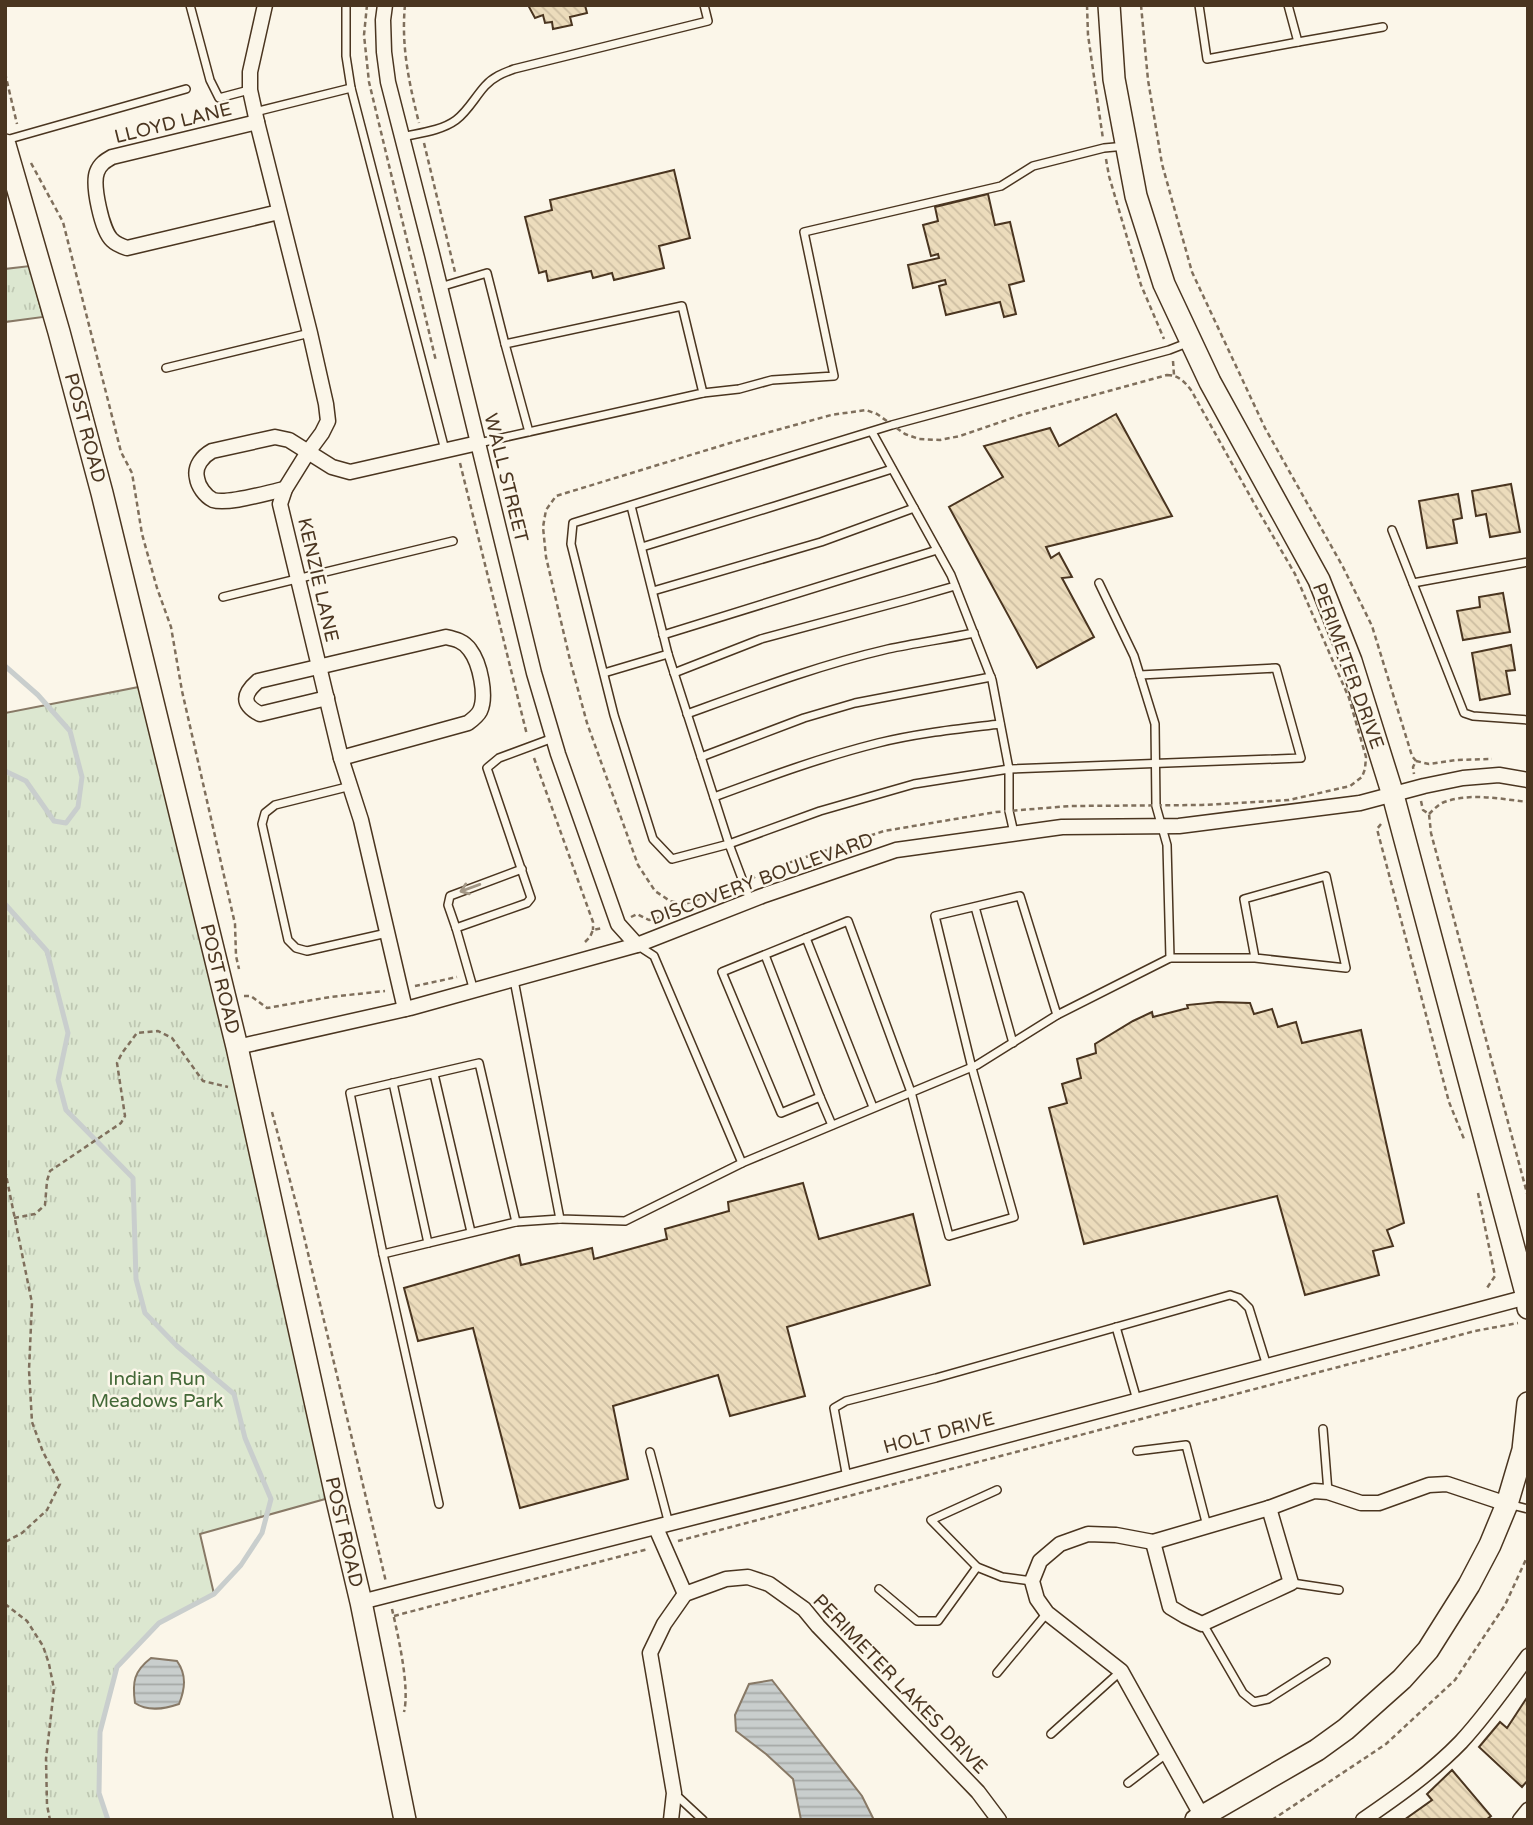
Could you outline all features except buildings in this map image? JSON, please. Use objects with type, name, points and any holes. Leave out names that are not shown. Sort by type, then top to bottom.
[{"type":"main road","name":"PERIMETER DRIVE","points":[[1109,5],[1114,79],[1136,197],[1164,284],[1210,382],[1319,580],[1351,661],[1386,797],[1528,1308]]},
{"type":"main road","name":"POST ROAD","points":[[10,140],[102,492],[237,1047],[361,1602],[405,1820]]},
{"type":"main road","points":[[1203,1819],[1317,1750],[1346,1729],[1402,1679],[1428,1650],[1469,1585],[1490,1545],[1518,1507],[1528,1404]]},
{"type":"street","points":[[265,5],[250,72],[250,90],[310,333],[328,421],[322,433],[308,452],[285,489],[226,502],[211,499],[201,489],[196,476],[203,456],[212,451],[275,438],[289,440],[308,452],[332,467],[350,472],[478,443]]},
{"type":"street","name":"WALL STREET","points":[[385,5],[384,52],[388,82],[534,673],[553,738],[618,924],[637,945]]},
{"type":"street","name":"LLOYD LANE","points":[[256,117],[112,157],[97,171],[95,180],[99,204],[111,240],[127,248],[279,212]]},
{"type":"street","name":"KENZIE LANE","points":[[285,489],[280,504],[341,758],[361,820],[405,1009]]},
{"type":"street","points":[[327,698],[260,714],[250,709],[246,700],[248,689],[257,681],[446,637],[459,640],[470,649],[484,690],[480,712],[468,723],[341,758]]},
{"type":"street","name":"DISCOVERY BOULEVARD","points":[[237,1047],[405,1009],[637,945],[750,901],[896,850],[1062,827],[1179,826],[1360,803],[1464,778],[1499,775],[1528,780]]},
{"type":"street","name":"HOLT DRIVE","points":[[361,1602],[847,1478],[1527,1297]]},
{"type":"street","points":[[1203,1819],[1121,1671],[1047,1613],[1037,1599],[1031,1581],[1040,1561],[1060,1544],[1088,1534],[1116,1535],[1153,1542],[1269,1508],[1314,1491],[1328,1492],[1361,1503],[1379,1503],[1429,1485],[1447,1485],[1518,1507]]},
{"type":"street","points":[[1153,1542],[1170,1607],[1202,1624],[1291,1583],[1269,1508]]},
{"type":"street","points":[[663,1526],[663,1545],[685,1594],[664,1624],[650,1653],[674,1793],[671,1820]]},
{"type":"street","name":"PERIMETER LAKES DRIVE","points":[[685,1594],[726,1579],[748,1577],[769,1584],[804,1609],[978,1792],[999,1820]]},
{"type":"street","points":[[1363,1820],[1410,1788],[1461,1742],[1528,1656]]},
{"type":"street","points":[[1520,1820],[1528,1810]]},
{"type":"lane","points":[[190,5],[210,80],[219,98],[250,90]]},
{"type":"lane","points":[[346,5],[346,56],[351,88],[450,450]]},
{"type":"lane","points":[[402,137],[455,121],[467,110],[486,84],[498,75],[708,22],[704,5]]},
{"type":"lane","points":[[1199,5],[1207,59],[1383,27]]},
{"type":"lane","points":[[1288,5],[1298,42]]},
{"type":"lane","points":[[256,117],[351,88]]},
{"type":"lane","points":[[10,140],[186,89]]},
{"type":"lane","points":[[478,443],[772,380],[834,376],[804,232],[1001,186],[1032,166],[1104,148],[1126,146]]},
{"type":"lane","points":[[440,287],[487,273],[529,432]]},
{"type":"lane","points":[[505,344],[682,306],[703,393]]},
{"type":"lane","points":[[166,368],[310,333]]},
{"type":"lane","points":[[1140,675],[1276,668],[1301,758],[1009,769],[914,784],[820,811],[729,844],[672,859],[653,839],[614,715],[571,544],[573,523],[872,432],[1191,342]]},
{"type":"lane","points":[[872,432],[955,586],[991,677],[1009,769],[1009,811],[1014,833]]},
{"type":"lane","points":[[642,547],[892,469]]},
{"type":"lane","points":[[631,506],[668,654],[750,901]]},
{"type":"lane","points":[[653,591],[821,542],[914,508]]},
{"type":"lane","points":[[1392,530],[1464,713],[1528,720]]},
{"type":"lane","points":[[223,597],[453,541]]},
{"type":"lane","points":[[663,635],[937,550]]},
{"type":"lane","points":[[1413,583],[1527,562],[1528,574]]},
{"type":"lane","points":[[1099,583],[1134,656],[1155,724],[1156,806],[1167,845],[1170,958]]},
{"type":"lane","points":[[674,673],[761,639],[955,586]]},
{"type":"lane","points":[[687,714],[782,679],[841,662],[974,633]]},
{"type":"lane","points":[[604,673],[668,654]]},
{"type":"lane","points":[[701,757],[804,718],[855,703],[991,677]]},
{"type":"lane","points":[[714,797],[799,766],[877,743],[925,733],[1000,724]]},
{"type":"lane","points":[[456,928],[527,903],[531,898],[487,768],[499,758],[553,738]]},
{"type":"lane","points":[[351,786],[275,805],[265,813],[262,824],[288,940],[296,948],[307,951],[388,932]]},
{"type":"lane","points":[[474,990],[448,905],[450,896],[522,869]]},
{"type":"lane","points":[[383,1254],[516,1222],[560,1219],[625,1221],[742,1163],[972,1068],[1057,1015],[1170,958],[1255,958],[1346,968],[1326,876],[1244,899],[1255,958]]},
{"type":"lane","points":[[820,1097],[781,1113],[722,972],[848,921],[911,1092],[950,1236],[1014,1217],[972,1068],[935,916],[1020,896],[1057,1015]]},
{"type":"lane","points":[[975,907],[1013,1043]]},
{"type":"lane","points":[[806,938],[873,1107]]},
{"type":"lane","points":[[637,945],[654,956],[742,1163]]},
{"type":"lane","points":[[765,955],[832,1125]]},
{"type":"lane","points":[[514,980],[560,1219]]},
{"type":"lane","points":[[439,1504],[350,1093],[479,1063],[516,1222]]},
{"type":"lane","points":[[434,1074],[471,1233]]},
{"type":"lane","points":[[393,1083],[428,1243]]},
{"type":"lane","points":[[847,1478],[834,1408],[846,1401],[1230,1295],[1239,1298],[1249,1308],[1267,1366]]},
{"type":"lane","points":[[1116,1327],[1137,1401]]},
{"type":"lane","points":[[1323,1429],[1328,1492]]},
{"type":"lane","points":[[1137,1451],[1186,1445],[1207,1527]]},
{"type":"lane","points":[[650,1452],[663,1526]]},
{"type":"lane","points":[[997,1490],[931,1520],[977,1567],[1002,1577],[1031,1581]]},
{"type":"lane","points":[[879,1589],[917,1621],[938,1621],[977,1567]]},
{"type":"lane","points":[[1291,1583],[1339,1590]]},
{"type":"lane","points":[[997,1673],[1047,1613]]},
{"type":"lane","points":[[1202,1624],[1242,1693],[1254,1702],[1268,1699],[1326,1662]]},
{"type":"lane","points":[[1051,1734],[1121,1671]]},
{"type":"lane","points":[[1128,1783],[1167,1754]]},
{"type":"lane","points":[[674,1793],[703,1820]]},
{"type":"path","points":[[367,5],[364,35],[369,82],[438,372]]},
{"type":"path","points":[[5,73],[16,117],[10,140],[28,158],[63,222],[121,452],[132,473],[142,534],[157,588],[172,627],[182,691],[235,924],[239,969]]},
{"type":"path","points":[[450,450],[530,747],[593,922],[593,930]]},
{"type":"path","points":[[1386,797],[1384,820],[1377,829],[1449,1101],[1467,1146]]},
{"type":"path","points":[[1429,814],[1440,804],[1456,799],[1487,798],[1528,802]]},
{"type":"path","points":[[14,1218],[35,1214],[45,1205],[50,1171],[121,1123],[125,1116],[117,1063],[137,1033],[158,1031],[172,1038],[203,1082],[222,1087],[245,1083]]},
{"type":"path","points":[[271,1107],[394,1616],[407,1700],[401,1722]]},
{"type":"path","points":[[5,1170],[32,1303],[29,1370],[32,1422],[43,1452],[60,1484],[47,1510],[22,1533],[5,1542]]},
{"type":"path","points":[[1476,1183],[1495,1276],[1487,1288],[1491,1296],[1493,1328]]},
{"type":"path","points":[[394,1616],[1493,1328],[1528,1322]]},
{"type":"path","points":[[1272,1820],[1386,1744],[1455,1680],[1505,1605],[1528,1555]]},
{"type":"path","points":[[5,1604],[27,1621],[43,1646],[49,1664],[54,1689],[46,1759],[50,1820]]},
{"type":"green space","points":[[30,266],[43,317],[5,322],[5,269]]},
{"type":"green space","name":"Indian Run Meadows Park","points":[[149,685],[336,1496],[200,1534],[214,1594],[159,1623],[117,1667],[100,1732],[99,1793],[108,1820],[7,1820],[5,713]]},
{"type":"shaded area","points":[[151,1658],[177,1661],[184,1682],[179,1704],[156,1709],[135,1703],[136,1678]]},
{"type":"shaded area","points":[[772,1680],[862,1796],[874,1820],[801,1820],[793,1779],[736,1731],[735,1715],[749,1684]]},
{"type":"waterway","points":[[5,666],[38,695],[70,731],[82,777],[78,807],[66,823],[54,821],[26,781],[5,771]]},
{"type":"waterway","points":[[5,904],[47,951],[68,1033],[58,1080],[66,1110],[133,1178],[136,1279],[145,1313],[177,1346],[234,1394],[245,1438],[271,1499],[262,1533],[241,1565],[214,1594],[159,1623],[117,1667],[100,1732],[99,1793],[108,1820]]}]
